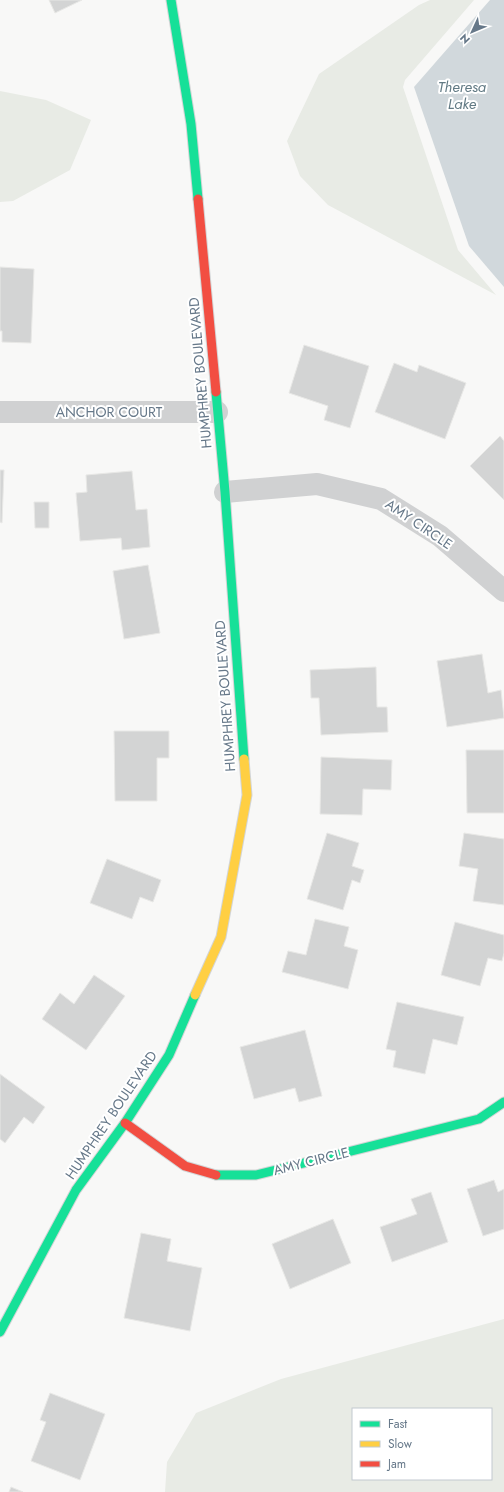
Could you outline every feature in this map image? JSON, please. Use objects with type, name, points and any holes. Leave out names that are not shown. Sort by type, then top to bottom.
[{"type":"street","name":"HUMPHREY BOULEVARD","points":[[0,1332],[76,1190],[125,1123],[169,1055],[222,937],[247,795],[225,492],[191,124],[170,0]]},
{"type":"street","name":"ANCHOR COURT","points":[[0,412],[217,412]]},
{"type":"street","name":"AMY CIRCLE","points":[[225,492],[317,484],[381,498],[440,536],[504,591]]},
{"type":"street","name":"AMY CIRCLE","points":[[125,1123],[186,1166],[220,1176],[256,1175],[479,1119],[504,1102]]},
{"type":"shaded area","points":[[430,0],[474,0],[405,80],[403,87],[458,250],[496,295],[328,205],[300,176],[287,141],[319,74],[419,5]]},
{"type":"shaded area","points":[[0,91],[46,100],[91,120],[70,170],[13,201],[0,202]]},
{"type":"shaded area","points":[[504,1319],[504,1492],[165,1492],[167,1462],[196,1413],[281,1379]]},
{"type":"water","name":"Theresa Lake","points":[[490,0],[504,0],[504,287],[469,246],[414,87]]},
{"type":"building","points":[[49,0],[82,0],[55,13]]},
{"type":"building","points":[[0,267],[34,269],[31,343],[2,342],[2,331],[0,331]]},
{"type":"building","points":[[304,345],[369,366],[350,428],[324,420],[328,406],[289,393]]},
{"type":"building","points":[[394,363],[417,372],[419,365],[466,383],[445,439],[375,412]]},
{"type":"building","points":[[500,436],[504,441],[504,500],[470,466]]},
{"type":"building","points":[[0,470],[4,470],[2,523],[0,522]]},
{"type":"building","points":[[132,471],[136,510],[147,509],[150,547],[122,550],[121,538],[80,541],[76,493],[87,492],[86,475]]},
{"type":"building","points":[[34,502],[49,502],[49,528],[35,528]]},
{"type":"building","points":[[148,565],[160,633],[124,639],[113,571]]},
{"type":"building","points":[[482,654],[488,693],[501,690],[504,718],[447,727],[437,661]]},
{"type":"building","points":[[376,667],[377,707],[387,707],[388,732],[321,735],[319,698],[311,698],[310,670]]},
{"type":"building","points":[[114,731],[169,731],[169,758],[157,758],[157,801],[115,801]]},
{"type":"building","points":[[466,750],[504,750],[504,813],[467,813]]},
{"type":"building","points":[[321,757],[392,760],[391,790],[363,789],[362,815],[320,814]]},
{"type":"building","points":[[327,833],[359,843],[352,866],[364,870],[360,883],[352,880],[343,910],[307,899]]},
{"type":"building","points":[[464,833],[504,839],[504,905],[473,901],[478,869],[459,866]]},
{"type":"building","points":[[107,859],[161,880],[153,902],[140,897],[132,919],[90,903]]},
{"type":"building","points":[[315,919],[349,927],[344,946],[358,950],[348,989],[282,972],[288,951],[306,955]]},
{"type":"building","points":[[455,922],[504,935],[504,953],[502,961],[488,958],[480,986],[441,975]]},
{"type":"building","points":[[94,975],[125,996],[86,1050],[42,1019],[60,993],[74,1004]]},
{"type":"building","points":[[397,1002],[464,1017],[457,1045],[433,1039],[425,1074],[393,1067],[396,1051],[386,1049]]},
{"type":"building","points":[[305,1030],[322,1096],[299,1102],[295,1088],[254,1099],[240,1047]]},
{"type":"building","points":[[0,1074],[45,1107],[33,1124],[24,1117],[5,1143],[0,1139]]},
{"type":"building","points":[[494,1180],[498,1192],[504,1189],[504,1229],[483,1236],[467,1189]]},
{"type":"building","points":[[431,1192],[448,1242],[392,1262],[380,1227],[417,1214],[411,1199]]},
{"type":"building","points":[[333,1219],[351,1263],[290,1289],[272,1244]]},
{"type":"building","points":[[141,1233],[171,1239],[167,1261],[202,1268],[190,1331],[124,1318]]},
{"type":"building","points":[[50,1393],[105,1414],[80,1480],[31,1461],[46,1422],[40,1420]]},
{"type":"building","points":[[11,1487],[23,1492],[9,1492]]},
{"type":"traffic: fast","points":[[171,0],[191,124],[198,199]]},
{"type":"traffic: fast","points":[[216,392],[225,492],[244,759]]},
{"type":"traffic: fast","points":[[0,1332],[76,1190],[125,1123],[169,1055],[195,995]]},
{"type":"traffic: fast","points":[[216,1175],[256,1175],[479,1119],[504,1102]]},
{"type":"traffic: slow","points":[[195,995],[221,937],[247,795],[244,759]]},
{"type":"traffic: jam","points":[[198,199],[216,392]]},
{"type":"traffic: jam","points":[[125,1123],[185,1166],[216,1175]]}]
